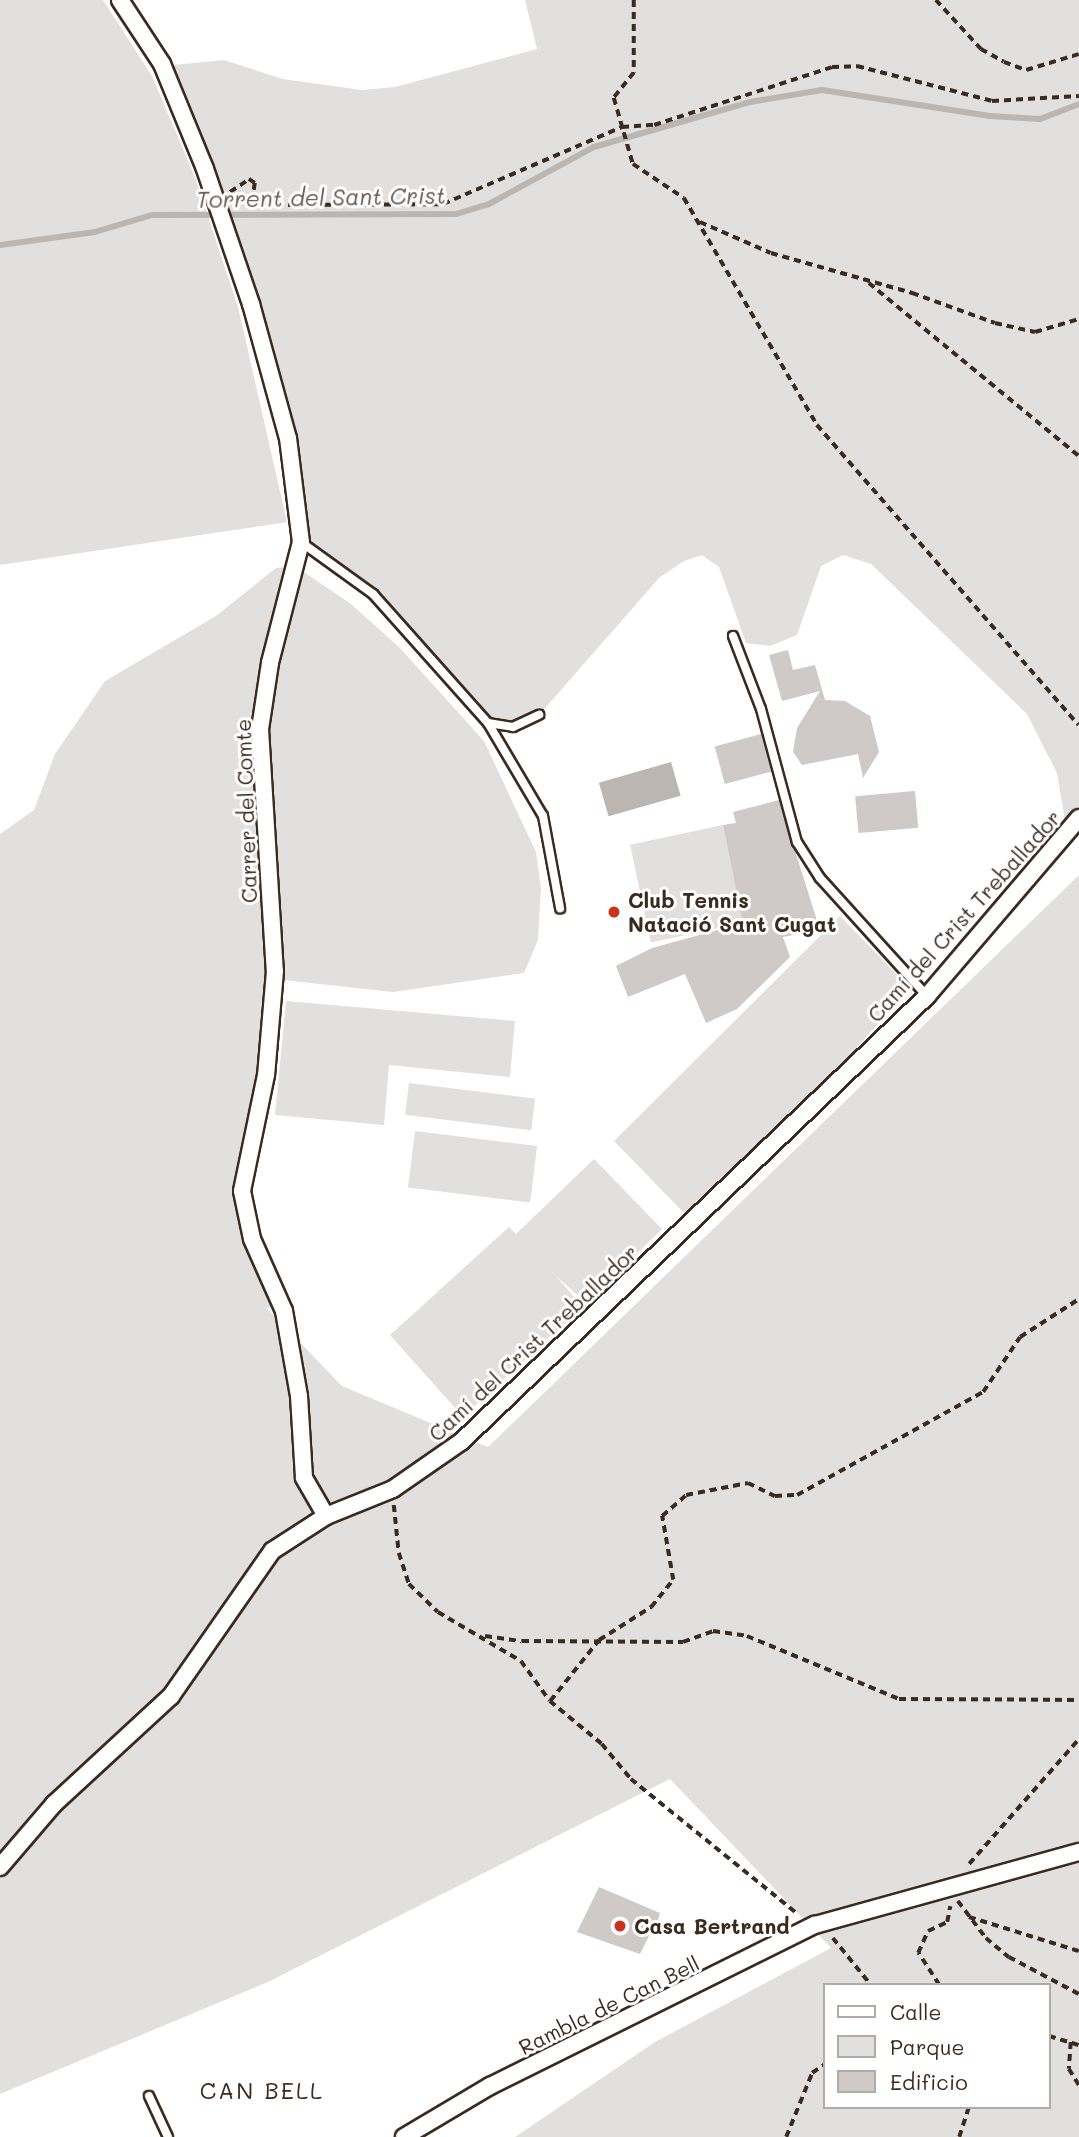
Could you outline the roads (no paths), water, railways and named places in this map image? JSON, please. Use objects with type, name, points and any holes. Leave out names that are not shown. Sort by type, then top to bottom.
[{"type":"street","name":"Carrer del Comte","points":[[120,0],[162,64],[217,205],[288,438],[301,542],[270,663],[260,729],[275,971],[267,1075],[242,1191],[252,1239],[284,1311],[299,1396],[304,1478],[326,1516]]},
{"type":"street","name":"Camí del Crist Treballador","points":[[0,1867],[54,1804],[171,1696],[272,1551],[326,1516],[393,1489],[462,1441],[928,996],[1079,818]]},
{"type":"street","name":"Rambla de Can Bell","points":[[404,2137],[490,2086],[815,1926],[959,1888],[1079,1852]]},
{"type":"lane","points":[[301,542],[373,594],[488,723],[543,816],[560,908]]},
{"type":"lane","points":[[733,636],[761,709],[797,842],[820,878],[928,996]]},
{"type":"lane","points":[[488,723],[513,727],[539,715]]},
{"type":"lane","points":[[149,2096],[168,2137]]},
{"type":"waterway","name":"Torrent del Sant Crist","points":[[0,245],[95,232],[152,215],[456,214],[489,204],[594,147],[750,102],[822,90],[990,116],[1040,119],[1079,104]]},
{"type":"place","name":"Club Tennis Natació Sant Cugat","points":[[614,912]]},
{"type":"place","name":"Casa Bertrand","points":[[620,1926]]},
{"type":"district","name":"CAN BELL","points":[[262,2090]]}]
